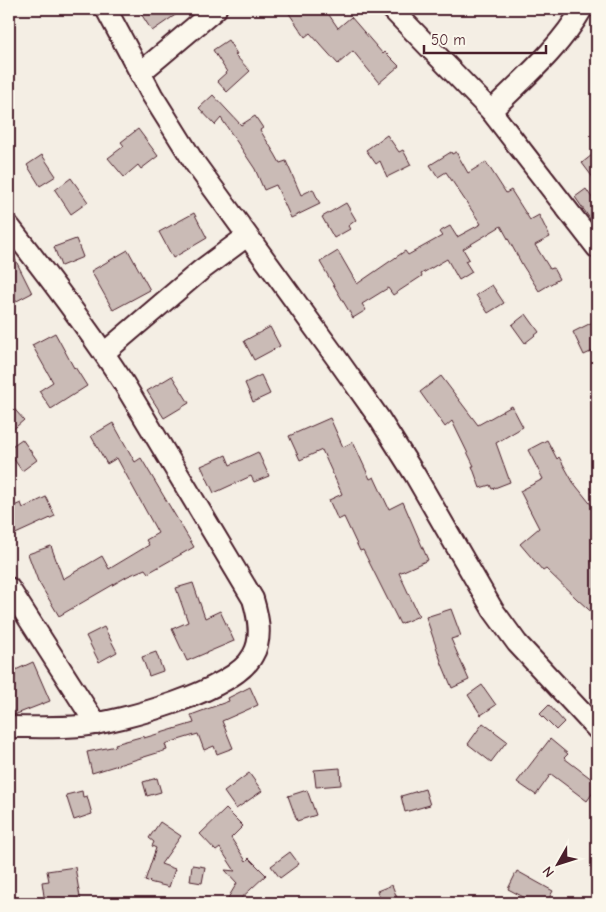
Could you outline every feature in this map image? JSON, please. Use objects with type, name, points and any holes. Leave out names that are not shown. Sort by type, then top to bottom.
[{"type":"street","points":[[106,9],[140,73],[194,162],[379,418],[415,475],[492,610],[517,643],[597,729]]},
{"type":"street","points":[[140,73],[216,9]]},
{"type":"street","points":[[392,9],[491,111],[597,248]]},
{"type":"street","points":[[491,111],[555,47],[572,27],[582,9]]},
{"type":"street","points":[[9,226],[54,283],[104,353],[253,599],[259,621],[254,655],[242,668],[213,687],[178,702],[96,724],[9,727]]},
{"type":"street","points":[[104,353],[194,276],[247,236]]},
{"type":"street","points":[[9,588],[96,724]]},
{"type":"building","points":[[138,9],[184,9],[152,31]]},
{"type":"building","points":[[286,9],[325,9],[338,28],[351,17],[383,54],[385,52],[399,66],[379,83],[353,51],[338,64],[310,33],[305,37]]},
{"type":"building","points":[[228,40],[237,54],[235,55],[250,71],[227,92],[217,81],[227,72],[213,50]]},
{"type":"building","points":[[213,95],[241,125],[255,116],[263,128],[260,130],[280,163],[286,161],[301,195],[313,189],[320,204],[291,218],[276,185],[264,190],[255,169],[221,118],[215,125],[199,108]]},
{"type":"building","points":[[138,129],[158,156],[141,169],[138,165],[124,177],[108,158],[124,146],[121,142]]},
{"type":"building","points":[[387,135],[399,152],[403,150],[411,165],[387,177],[380,161],[376,164],[366,150]]},
{"type":"building","points":[[597,151],[597,183],[582,163]]},
{"type":"building","points":[[451,152],[452,154],[456,152],[468,173],[486,162],[506,193],[511,190],[530,220],[539,215],[550,237],[535,245],[550,269],[553,268],[559,279],[539,291],[501,226],[463,249],[469,259],[465,261],[472,272],[459,280],[447,259],[421,274],[422,276],[393,295],[388,288],[362,304],[366,310],[353,318],[320,262],[338,251],[357,284],[405,251],[408,255],[442,236],[439,232],[450,226],[457,237],[481,224],[446,172],[438,177],[430,165]]},
{"type":"building","points":[[42,155],[56,176],[40,186],[27,165]]},
{"type":"building","points":[[71,178],[88,202],[71,214],[55,190]]},
{"type":"building","points":[[586,189],[597,205],[597,229],[575,197]]},
{"type":"building","points":[[346,203],[356,220],[348,226],[350,229],[334,238],[322,217]]},
{"type":"building","points":[[194,213],[207,238],[173,258],[159,232]]},
{"type":"building","points":[[76,239],[83,257],[61,266],[54,247]]},
{"type":"building","points":[[9,247],[32,293],[9,305]]},
{"type":"building","points":[[128,250],[150,290],[113,310],[91,271]]},
{"type":"building","points":[[492,285],[504,303],[488,313],[476,295]]},
{"type":"building","points":[[526,314],[539,332],[525,343],[512,325]]},
{"type":"building","points":[[597,320],[597,349],[584,355],[573,332]]},
{"type":"building","points":[[270,327],[280,346],[254,360],[244,341]]},
{"type":"building","points":[[55,333],[74,368],[87,386],[51,409],[39,391],[53,382],[32,345]]},
{"type":"building","points":[[261,375],[270,394],[253,402],[245,383]]},
{"type":"building","points":[[172,376],[189,403],[164,418],[147,391]]},
{"type":"building","points":[[441,376],[478,425],[512,406],[523,427],[496,443],[510,482],[492,489],[490,485],[480,488],[472,466],[474,466],[452,421],[445,427],[420,392]]},
{"type":"building","points":[[9,403],[24,420],[9,433]]},
{"type":"building","points":[[330,418],[343,447],[353,442],[370,479],[374,477],[389,509],[403,502],[428,560],[399,573],[419,616],[400,624],[363,550],[360,551],[344,517],[338,520],[329,500],[342,494],[322,450],[300,460],[289,436]]},
{"type":"building","points":[[113,423],[135,462],[141,458],[194,547],[148,573],[145,569],[128,576],[59,616],[38,581],[28,554],[51,546],[63,579],[102,556],[109,569],[149,545],[146,540],[158,533],[117,458],[107,464],[91,436]]},
{"type":"building","points":[[22,439],[37,460],[22,471],[9,452],[9,448]]},
{"type":"building","points":[[547,440],[557,459],[559,457],[573,482],[597,512],[597,617],[546,569],[543,571],[520,544],[539,528],[520,491],[543,479],[528,450]]},
{"type":"building","points":[[258,452],[269,476],[254,482],[251,476],[214,493],[201,466],[226,455],[230,465]]},
{"type":"building","points":[[46,497],[55,516],[9,537],[9,508],[21,503],[23,508]]},
{"type":"building","points":[[193,583],[205,618],[220,611],[234,641],[187,661],[172,629],[188,622],[176,588]]},
{"type":"building","points":[[451,609],[461,636],[451,639],[469,680],[452,688],[426,617]]},
{"type":"building","points":[[104,627],[117,652],[99,662],[86,636]]},
{"type":"building","points":[[156,652],[163,671],[149,676],[142,657]]},
{"type":"building","points":[[33,662],[50,701],[14,715],[9,702],[9,673]]},
{"type":"building","points":[[482,685],[496,705],[481,715],[468,695]]},
{"type":"building","points":[[250,687],[258,705],[222,721],[233,748],[217,754],[214,746],[204,750],[198,734],[165,744],[167,750],[92,773],[87,752],[116,746],[115,744],[144,736],[144,738],[194,723],[191,715],[229,701],[228,698]]},
{"type":"building","points":[[549,705],[564,722],[556,730],[540,714]]},
{"type":"building","points":[[483,723],[507,741],[491,762],[468,744]]},
{"type":"building","points":[[550,739],[568,754],[564,758],[597,783],[597,787],[587,801],[551,774],[536,795],[517,782]]},
{"type":"building","points":[[340,768],[341,785],[316,787],[314,770]]},
{"type":"building","points":[[249,773],[262,791],[236,809],[224,792]]},
{"type":"building","points":[[157,778],[161,792],[147,796],[143,782]]},
{"type":"building","points":[[425,789],[430,805],[405,812],[401,796]]},
{"type":"building","points":[[307,790],[316,815],[297,821],[288,796]]},
{"type":"building","points":[[82,791],[83,797],[87,796],[92,814],[74,820],[66,795]]},
{"type":"building","points":[[226,809],[243,826],[231,838],[246,861],[249,858],[266,875],[236,903],[225,903],[237,883],[225,870],[235,871],[220,848],[216,851],[200,834]]},
{"type":"building","points":[[160,822],[181,836],[161,864],[175,869],[169,887],[149,882],[150,880],[148,882],[145,881],[156,848],[152,846],[154,842],[149,838]]},
{"type":"building","points":[[290,852],[299,864],[280,878],[271,866]]},
{"type":"building","points":[[192,865],[205,867],[202,883],[190,881]]},
{"type":"building","points":[[75,867],[81,903],[45,903],[42,882],[49,881],[47,871]]},
{"type":"building","points":[[517,871],[553,891],[546,903],[535,903],[508,889]]},
{"type":"building","points":[[392,885],[399,903],[382,903],[377,891]]}]
